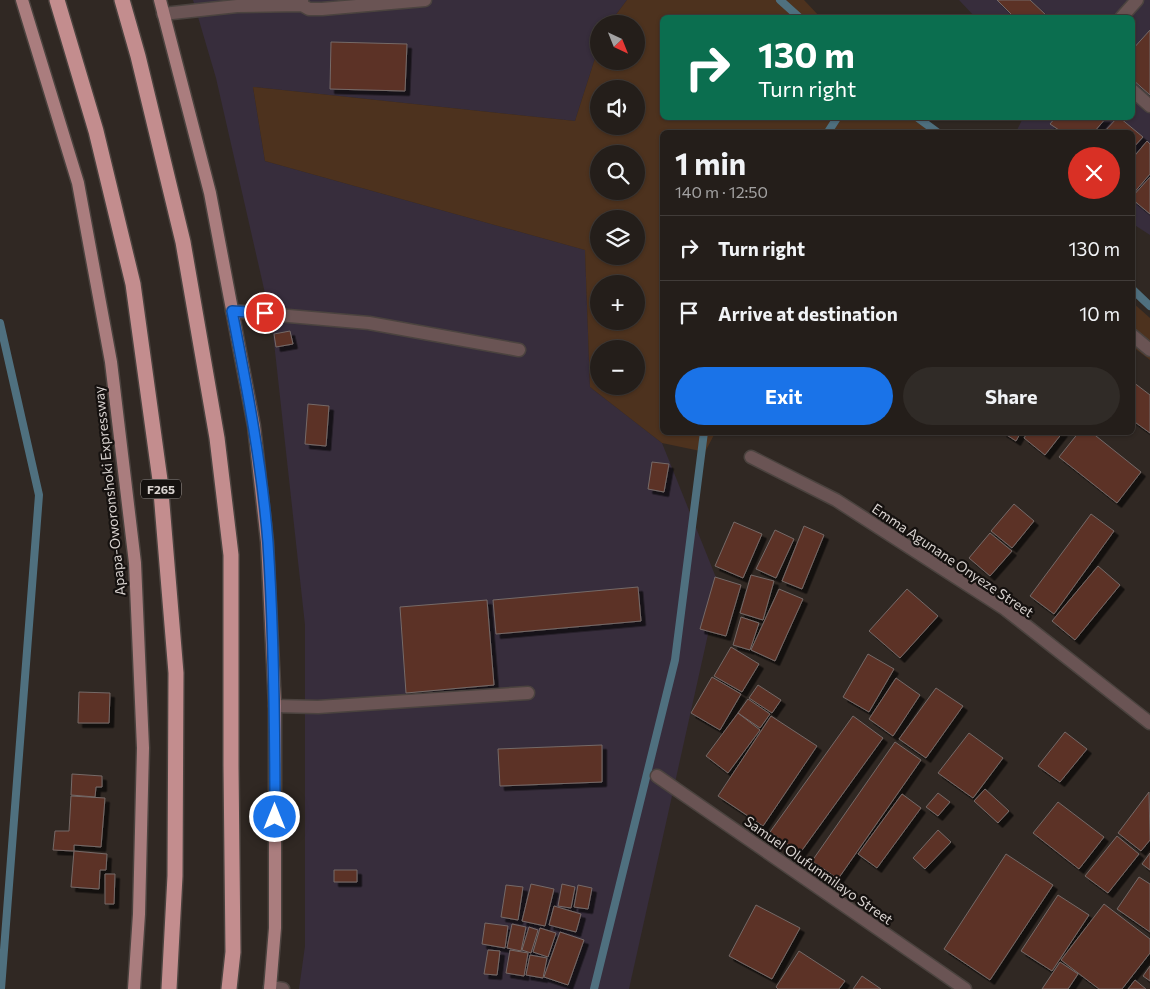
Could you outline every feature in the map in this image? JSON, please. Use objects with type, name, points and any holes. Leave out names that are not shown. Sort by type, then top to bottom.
[{"type":"highway","name":"F265","points":[[57,0],[96,131],[133,284],[160,480],[176,673],[175,876],[168,989]]},
{"type":"highway","points":[[122,0],[138,56],[183,242],[217,438],[231,555],[233,952],[229,989]]},
{"type":"main road","name":"Apapa-Oworonshoki Expressway","points":[[22,0],[78,183],[111,362],[135,563],[143,748],[139,914],[134,989]]},
{"type":"main road","points":[[160,0],[210,193],[254,426],[268,542],[275,706],[274,988]]},
{"type":"street","points":[[163,14],[236,3],[302,2],[309,9],[322,9],[425,0]]},
{"type":"street","points":[[1124,15],[1137,0]]},
{"type":"street","points":[[1135,93],[1150,106]]},
{"type":"street","points":[[232,311],[298,315],[369,323],[519,350]]},
{"type":"street","points":[[1135,338],[1150,350]]},
{"type":"street","name":"Emma Agunane Onyeze Street","points":[[751,457],[836,500],[1005,609],[1150,723]]},
{"type":"street","points":[[275,706],[318,707],[528,693]]},
{"type":"street","name":"Samuel Olufunmilayo Street","points":[[657,776],[964,989]]},
{"type":"shaded area","points":[[193,0],[627,0],[616,15],[590,15],[591,70],[575,121],[253,87],[265,161],[585,250],[590,395],[600,395],[662,443],[719,585],[629,989],[299,989],[305,946],[305,625],[272,324],[216,78]]},
{"type":"shaded area","points":[[627,0],[804,0],[818,15],[660,15],[660,120],[922,120],[935,130],[660,130],[660,435],[714,435],[705,452],[662,443],[600,395],[645,395],[645,340],[590,340],[590,387],[585,250],[265,161],[253,87],[575,121],[591,70],[645,70],[645,15],[616,15]]},
{"type":"shaded area","points":[[959,0],[1150,0],[1150,235],[1135,225],[1135,130],[1017,130],[1022,120],[1135,120],[1135,15],[973,15]]},
{"type":"shaded area","points":[[1135,305],[1150,318],[1150,360],[1135,349]]},
{"type":"building","points":[[997,0],[1030,0],[1046,15],[1012,15]]},
{"type":"building","points":[[1150,30],[1150,95],[1135,82],[1135,47]]},
{"type":"building","points":[[331,42],[407,44],[405,91],[330,89]]},
{"type":"building","points":[[1053,120],[1104,120],[1096,130],[1059,130],[1050,124]]},
{"type":"building","points":[[1115,120],[1122,120],[1135,130],[1106,130]]},
{"type":"building","points":[[1135,130],[1143,137],[1135,146]]},
{"type":"building","points":[[1147,141],[1150,144],[1150,174],[1135,192],[1135,155]]},
{"type":"building","points":[[1150,177],[1150,214],[1135,202],[1135,194]]},
{"type":"building","points":[[290,331],[293,344],[276,347],[274,334]]},
{"type":"building","points":[[1135,384],[1150,395],[1150,433],[1135,422]]},
{"type":"building","points":[[308,404],[329,406],[326,446],[305,444]]},
{"type":"building","points":[[1007,435],[1019,435],[1016,441]]},
{"type":"building","points":[[1026,435],[1061,435],[1045,455],[1024,438]]},
{"type":"building","points":[[1077,435],[1095,435],[1141,472],[1117,503],[1059,457]]},
{"type":"building","points":[[652,462],[669,464],[664,492],[648,489]]},
{"type":"building","points":[[1014,504],[1034,521],[1012,548],[991,531]]},
{"type":"building","points":[[1091,514],[1114,531],[1054,614],[1030,596]]},
{"type":"building","points":[[734,522],[762,534],[743,578],[715,566]]},
{"type":"building","points":[[804,526],[824,535],[802,589],[782,581]]},
{"type":"building","points":[[775,530],[794,539],[776,578],[756,569]]},
{"type":"building","points":[[990,533],[1012,551],[990,576],[969,558]]},
{"type":"building","points":[[1098,566],[1120,585],[1075,640],[1052,621]]},
{"type":"building","points":[[751,575],[774,581],[763,620],[740,613]]},
{"type":"building","points":[[715,577],[741,585],[726,636],[700,629]]},
{"type":"building","points":[[638,587],[641,621],[496,634],[493,600]]},
{"type":"building","points":[[779,589],[803,599],[775,661],[751,650]]},
{"type":"building","points":[[907,589],[938,616],[900,658],[869,631]]},
{"type":"building","points":[[487,600],[494,685],[406,693],[400,607]]},
{"type":"building","points":[[741,617],[759,623],[750,650],[733,645]]},
{"type":"building","points":[[731,647],[759,664],[742,692],[714,676]]},
{"type":"building","points":[[868,654],[894,669],[869,712],[843,697]]},
{"type":"building","points":[[712,677],[741,694],[720,730],[691,713]]},
{"type":"building","points":[[896,678],[920,695],[893,736],[869,719]]},
{"type":"building","points":[[758,685],[781,700],[772,713],[749,698]]},
{"type":"building","points":[[936,688],[963,706],[926,758],[899,739]]},
{"type":"building","points":[[79,692],[110,693],[109,723],[78,723]]},
{"type":"building","points":[[748,699],[770,714],[760,728],[738,713]]},
{"type":"building","points":[[738,713],[760,730],[728,773],[706,756]]},
{"type":"building","points":[[771,716],[817,746],[763,826],[718,796]]},
{"type":"building","points":[[853,716],[883,738],[800,853],[770,832]]},
{"type":"building","points":[[1065,732],[1087,749],[1060,782],[1038,766]]},
{"type":"building","points":[[969,733],[1003,758],[973,798],[938,773]]},
{"type":"building","points":[[895,742],[921,760],[838,879],[812,861]]},
{"type":"building","points":[[602,745],[602,782],[500,786],[498,749]]},
{"type":"building","points":[[72,774],[102,776],[102,787],[96,787],[95,797],[71,795]]},
{"type":"building","points":[[985,789],[1009,811],[998,823],[974,801]]},
{"type":"building","points":[[1149,792],[1150,840],[1141,851],[1118,833]]},
{"type":"building","points":[[938,793],[950,802],[938,816],[926,807]]},
{"type":"building","points":[[902,794],[921,808],[877,868],[858,854]]},
{"type":"building","points":[[71,796],[105,798],[101,847],[74,845],[74,851],[53,850],[55,831],[69,831]]},
{"type":"building","points":[[1058,802],[1104,837],[1079,869],[1033,833]]},
{"type":"building","points":[[938,830],[951,842],[925,869],[913,858]]},
{"type":"building","points":[[1117,836],[1139,854],[1108,893],[1085,876]]},
{"type":"building","points":[[74,851],[107,854],[106,870],[100,870],[99,889],[71,887]]},
{"type":"building","points":[[1150,853],[1150,870],[1142,864]]},
{"type":"building","points":[[1006,854],[1053,885],[990,980],[944,949]]},
{"type":"building","points":[[334,870],[357,870],[357,882],[334,882]]},
{"type":"building","points":[[105,874],[115,874],[114,904],[105,904]]},
{"type":"building","points":[[1139,877],[1150,884],[1150,932],[1117,909]]},
{"type":"building","points":[[531,884],[554,889],[545,926],[522,921]]},
{"type":"building","points":[[562,884],[575,887],[571,908],[558,906]]},
{"type":"building","points":[[506,885],[523,887],[518,920],[501,917]]},
{"type":"building","points":[[578,885],[592,888],[588,909],[574,907]]},
{"type":"building","points":[[1058,895],[1089,915],[1052,971],[1021,951]]},
{"type":"building","points":[[1104,904],[1150,939],[1150,953],[1122,989],[1099,989],[1061,960]]},
{"type":"building","points":[[756,905],[800,928],[772,979],[729,956]]},
{"type":"building","points":[[554,906],[581,914],[576,932],[549,925]]},
{"type":"building","points":[[485,923],[508,926],[505,948],[482,944]]},
{"type":"building","points":[[512,924],[526,927],[521,951],[507,948]]},
{"type":"building","points":[[529,927],[538,930],[531,953],[522,950]]},
{"type":"building","points":[[540,928],[556,933],[548,957],[533,952]]},
{"type":"building","points":[[560,932],[584,940],[568,985],[544,977]]},
{"type":"building","points":[[488,950],[500,951],[497,975],[484,974]]},
{"type":"building","points":[[510,950],[528,953],[524,976],[506,973]]},
{"type":"building","points":[[799,951],[845,981],[839,989],[778,989],[776,987]]},
{"type":"building","points":[[530,955],[547,958],[543,978],[526,975]]},
{"type":"building","points":[[1060,962],[1078,974],[1068,989],[1042,989]]},
{"type":"building","points":[[1150,966],[1150,981],[1143,976]]},
{"type":"building","points":[[862,976],[881,989],[853,989]]},
{"type":"building","points":[[1135,980],[1146,989],[1128,989]]},
{"type":"waterway","points":[[780,0],[797,15]]},
{"type":"waterway","points":[[829,130],[836,120]]},
{"type":"waterway","points":[[921,120],[934,130]]},
{"type":"waterway","points":[[1135,292],[1150,306]]},
{"type":"waterway","points":[[0,323],[39,495],[1,989]]},
{"type":"waterway","points":[[594,989],[675,660],[704,435]]},
{"type":"route","points":[[265,313],[232,311],[254,426],[268,542],[275,706],[275,817]]}]
